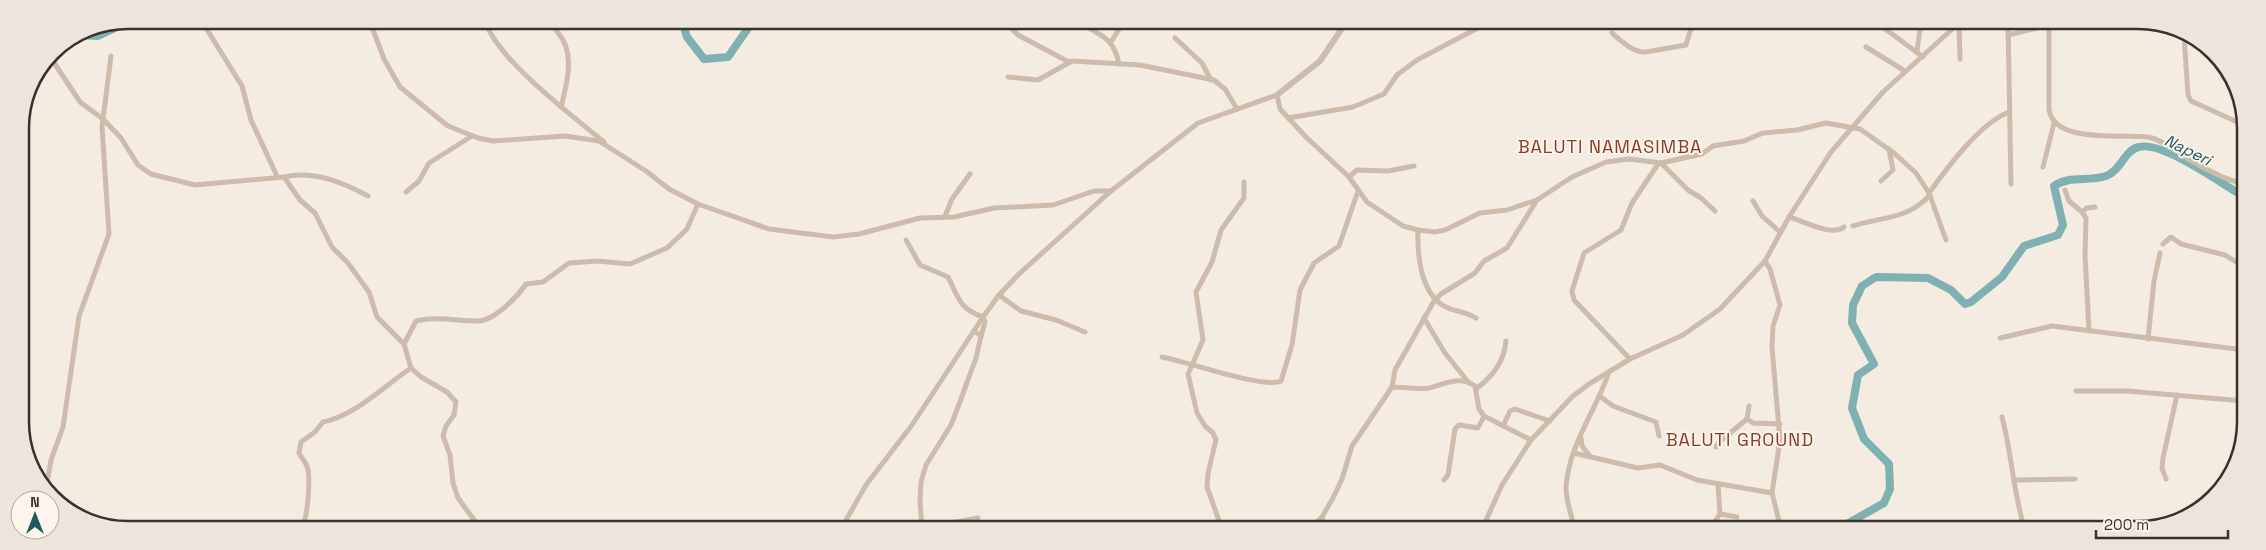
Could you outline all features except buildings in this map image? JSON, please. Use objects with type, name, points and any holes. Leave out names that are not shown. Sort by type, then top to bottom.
[{"type":"street","points":[[207,29],[242,86],[251,120],[277,176]]},
{"type":"street","points":[[373,29],[384,59],[404,92],[448,126],[472,136],[493,141],[565,136],[589,139],[610,146]]},
{"type":"street","points":[[488,29],[499,46],[561,107],[669,189],[698,204],[769,230],[833,237],[876,231],[920,218],[964,216],[994,208],[1053,205],[1094,191],[1111,191]]},
{"type":"street","points":[[555,29],[564,40],[568,72],[561,107]]},
{"type":"street","points":[[1012,29],[1018,35],[1069,62],[1119,64],[1160,69],[1211,80],[1225,89],[1237,109]]},
{"type":"street","points":[[1091,29],[1111,42],[1116,50],[1119,64]]},
{"type":"street","points":[[1111,42],[1119,29]]},
{"type":"street","points":[[846,521],[866,485],[912,425],[999,294],[1111,191],[1198,123],[1277,95],[1320,61],[1342,29]]},
{"type":"street","points":[[1288,118],[1353,107],[1384,94],[1397,76],[1417,60],[1476,29]]},
{"type":"street","points":[[1612,33],[1630,47],[1643,53],[1686,44],[1690,29]]},
{"type":"street","points":[[1885,29],[1923,57]]},
{"type":"street","points":[[1917,51],[1920,29]]},
{"type":"street","points":[[1486,521],[1502,485],[1531,440],[1573,396],[1630,359],[1694,328],[1720,309],[1765,261],[1789,217],[1831,152],[1904,71],[1923,57],[1953,29]]},
{"type":"street","points":[[1960,29],[1960,59]]},
{"type":"street","points":[[2008,29],[2011,184]]},
{"type":"street","points":[[2008,35],[2028,29]]},
{"type":"street","points":[[2043,167],[2054,123],[2049,109],[2049,29]]},
{"type":"street","points":[[1175,38],[1202,63],[1211,80]]},
{"type":"street","points":[[2184,40],[2188,95],[2191,101],[2237,122]]},
{"type":"street","points":[[1866,47],[1904,71]]},
{"type":"street","points":[[47,481],[51,460],[63,427],[79,316],[109,234],[103,119],[111,56]]},
{"type":"street","points":[[53,62],[80,102],[103,119],[121,138],[138,165],[151,174],[195,185],[277,176],[284,177],[299,173],[347,186],[368,196]]},
{"type":"street","points":[[1008,77],[1038,80],[1069,62]]},
{"type":"street","points":[[1277,95],[1280,109],[1349,177],[1358,191],[1378,210],[1403,226],[1418,230],[1435,232],[1445,230],[1480,213],[1507,210],[1537,200],[1572,177],[1606,162],[1629,159],[1660,164],[1702,154],[1712,146],[1744,141],[1763,133],[1797,130],[1818,123],[1855,127],[1889,149],[1916,172],[1930,194],[1946,240]]},
{"type":"street","points":[[1853,226],[1906,214],[1916,208],[1930,194],[1950,165],[1984,128],[2009,112]]},
{"type":"street","points":[[2054,123],[2068,131],[2089,135],[2154,138],[2195,162],[2237,181]]},
{"type":"street","points":[[406,192],[418,181],[428,163],[472,136]]},
{"type":"street","points":[[1881,182],[1890,175],[1894,168],[1889,149]]},
{"type":"street","points":[[1660,164],[1688,190],[1701,198],[1715,211]]},
{"type":"street","points":[[1630,359],[1574,300],[1572,291],[1584,253],[1621,230],[1632,203],[1660,164]]},
{"type":"street","points":[[1349,177],[1357,170],[1388,171],[1414,166]]},
{"type":"street","points":[[945,216],[952,199],[970,174]]},
{"type":"street","points":[[284,177],[300,200],[315,213],[332,247],[348,263],[369,292],[377,317],[404,344],[411,368],[421,377],[447,392],[456,402],[454,415],[446,426],[443,436],[450,455],[453,483],[458,498],[475,521]]},
{"type":"street","points":[[1219,521],[1207,487],[1208,473],[1216,440],[1213,433],[1205,426],[1196,413],[1188,374],[1203,340],[1196,292],[1212,262],[1220,230],[1244,198],[1244,182]]},
{"type":"street","points":[[2066,190],[2069,201],[2082,212],[2086,221],[2085,255],[2089,331]]},
{"type":"street","points":[[1162,356],[1246,379],[1268,383],[1281,381],[1292,345],[1300,290],[1314,262],[1339,246],[1358,191]]},
{"type":"street","points":[[1318,521],[1322,517],[1342,478],[1352,446],[1392,387],[1395,370],[1434,301],[1441,294],[1475,273],[1484,262],[1508,248],[1537,200]]},
{"type":"street","points":[[1753,201],[1762,216],[1780,232]]},
{"type":"street","points":[[404,344],[416,321],[456,318],[483,320],[514,301],[526,284],[543,282],[569,263],[598,260],[630,264],[666,248],[687,230],[698,204]]},
{"type":"street","points":[[2082,212],[2087,208],[2095,207]]},
{"type":"street","points":[[1789,217],[1832,231],[1840,230],[1844,227]]},
{"type":"street","points":[[1418,230],[1418,262],[1434,301],[1476,318]]},
{"type":"street","points":[[2163,244],[2171,237],[2181,244],[2225,255],[2237,263]]},
{"type":"street","points":[[906,240],[917,262],[948,277],[951,288],[964,307],[983,317],[985,322],[976,358],[958,407],[950,425],[926,465],[921,482],[922,521]]},
{"type":"street","points":[[2148,338],[2154,281],[2160,254]]},
{"type":"street","points":[[1765,261],[1770,269],[1779,301],[1773,326],[1772,347],[1780,424],[1778,458],[1772,493],[1779,521]]},
{"type":"street","points":[[999,294],[1021,311],[1056,320],[1085,332]]},
{"type":"street","points":[[1424,318],[1445,353],[1476,389],[1479,409],[1484,416],[1531,440]]},
{"type":"street","points":[[2000,338],[2048,326],[2237,349]]},
{"type":"street","points":[[974,331],[981,336]]},
{"type":"street","points":[[1476,389],[1496,371],[1502,360],[1506,341]]},
{"type":"street","points":[[305,521],[309,478],[307,466],[299,453],[302,442],[315,432],[323,422],[330,421],[364,402],[411,368]]},
{"type":"street","points":[[1572,521],[1566,492],[1574,453],[1581,435],[1601,397],[1609,372]]},
{"type":"street","points":[[1392,387],[1430,388],[1451,381],[1469,382]]},
{"type":"street","points":[[2076,391],[2127,391],[2237,400]]},
{"type":"street","points":[[2166,479],[2162,468],[2163,458],[2177,395]]},
{"type":"street","points":[[1601,397],[1613,406],[1656,422],[1659,436]]},
{"type":"street","points":[[1716,447],[1719,442],[1747,419],[1749,406]]},
{"type":"street","points":[[1503,426],[1510,411],[1516,409],[1550,421]]},
{"type":"street","points":[[1444,480],[1448,475],[1455,429],[1457,426],[1462,425],[1478,428],[1484,416]]},
{"type":"street","points":[[2002,417],[2022,521]]},
{"type":"street","points":[[1747,419],[1753,423],[1780,424]]},
{"type":"street","points":[[1581,435],[1582,446],[1590,456]]},
{"type":"street","points":[[1574,453],[1638,468],[1660,465],[1697,480],[1772,493]]},
{"type":"street","points":[[2015,480],[2075,479]]},
{"type":"street","points":[[1715,521],[1720,514],[1718,484]]},
{"type":"street","points":[[1720,514],[1737,517]]},
{"type":"street","points":[[1322,517],[1323,521]]},
{"type":"street","points":[[962,521],[978,518]]},
{"type":"waterway","points":[[684,29],[687,37],[704,59],[728,57],[747,29]]},
{"type":"waterway","points":[[91,36],[98,36],[109,31]]},
{"type":"waterway","name":"Naperi","points":[[1852,521],[1884,503],[1890,489],[1889,464],[1864,439],[1852,408],[1858,375],[1874,364],[1852,323],[1853,305],[1862,286],[1876,277],[1928,278],[1951,290],[1965,304],[1971,302],[2002,277],[2024,246],[2058,235],[2063,225],[2054,186],[2066,181],[2106,176],[2115,170],[2130,152],[2139,147],[2149,147],[2175,156],[2190,163],[2237,192]]},
{"type":"district","name":"BALUTI NAMASIMBA","points":[[1610,146]]},
{"type":"district","name":"BALUTI GROUND","points":[[1740,439]]}]
